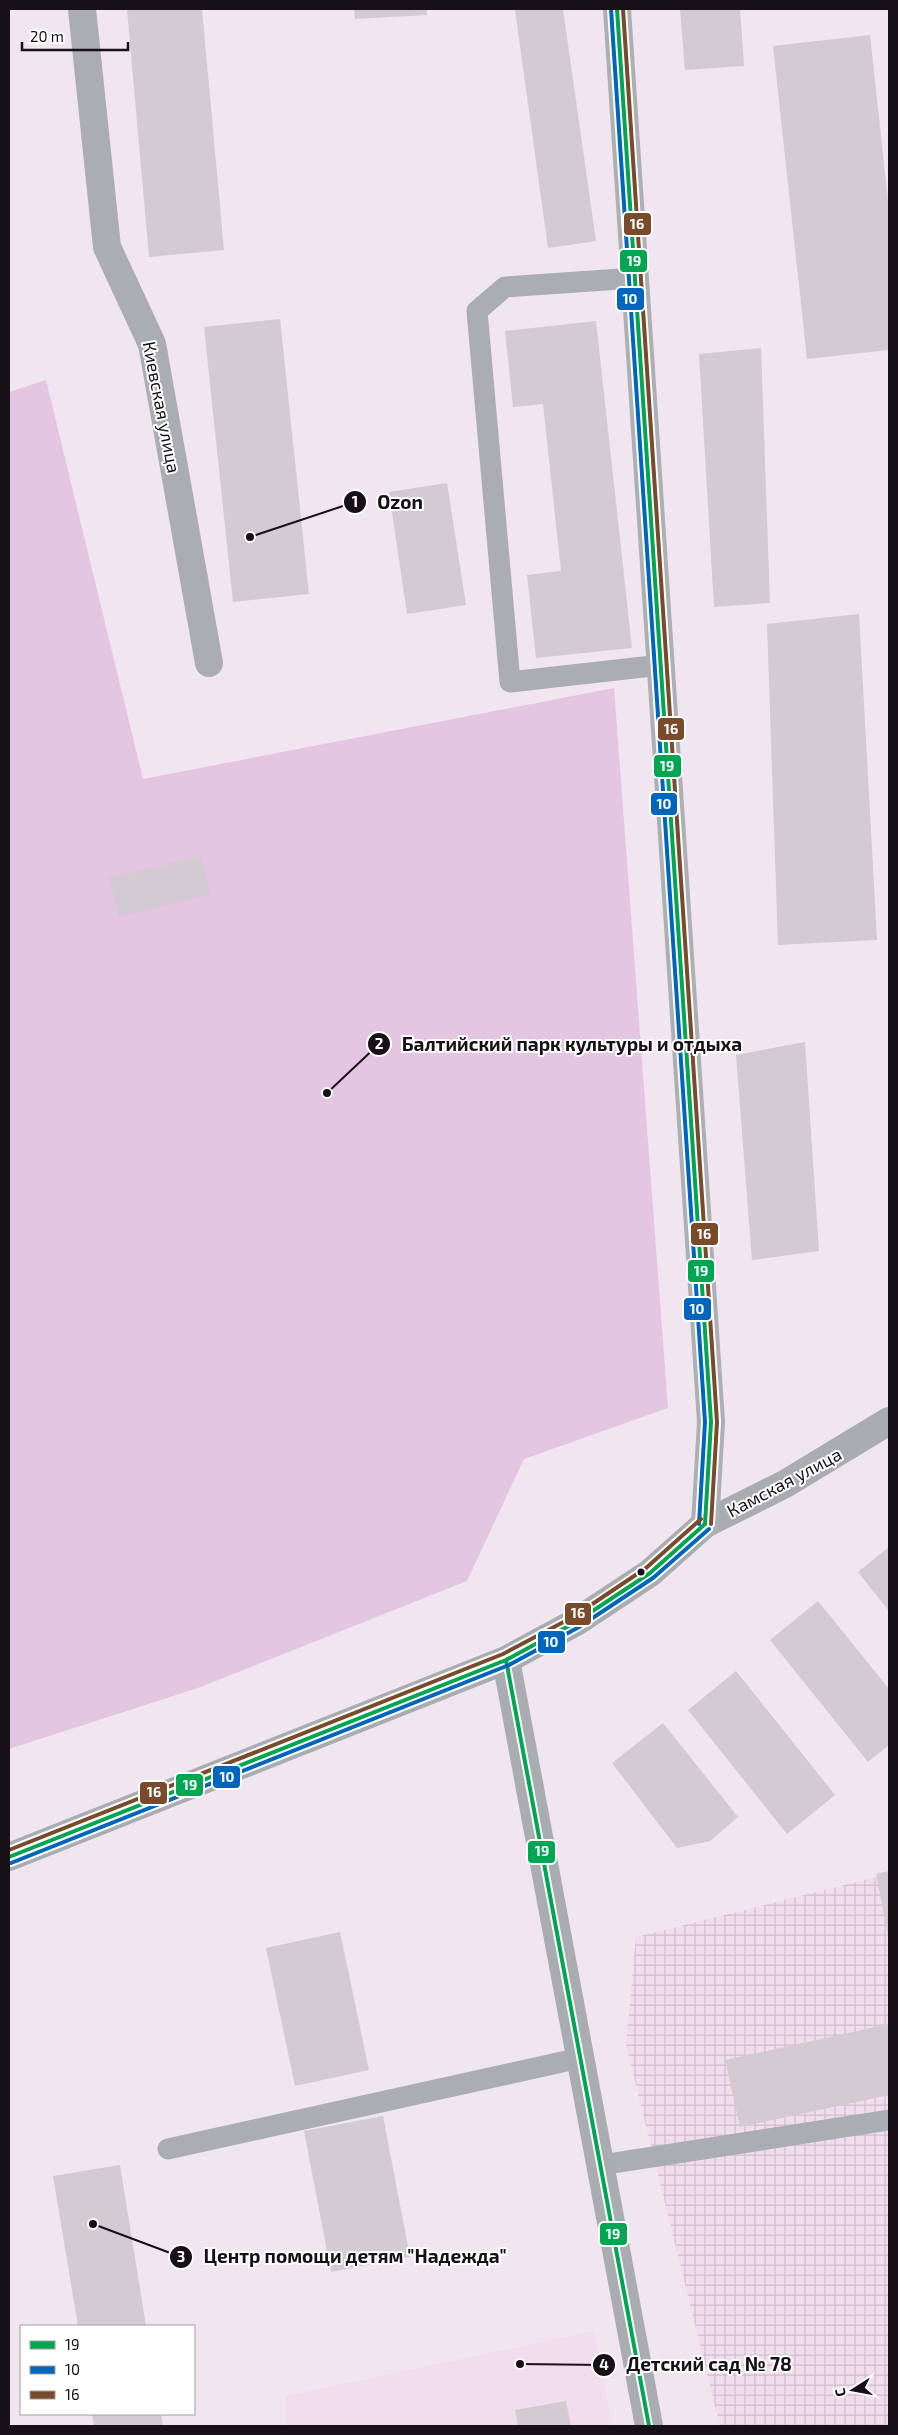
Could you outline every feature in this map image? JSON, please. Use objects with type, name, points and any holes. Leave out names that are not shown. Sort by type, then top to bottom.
[{"type":"main road","points":[[617,9],[711,1422],[705,1524]]},
{"type":"main road","name":"Камская улица","points":[[9,1857],[506,1660],[576,1622],[650,1573],[705,1524],[792,1480],[889,1421]]},
{"type":"main road","points":[[506,1660],[649,2426]]},
{"type":"street","name":"Киевская улица","points":[[82,9],[107,247],[152,344],[209,663]]},
{"type":"lane","points":[[635,278],[505,287],[476,311],[510,682],[661,665]]},
{"type":"lane","points":[[168,2149],[580,2058]]},
{"type":"lane","points":[[601,2165],[889,2120]]},
{"type":"shaded area","points":[[46,380],[143,779],[614,688],[668,1408],[524,1459],[467,1581],[198,1688],[9,1749],[9,392]]},
{"type":"shaded area","points":[[889,1874],[889,2426],[720,2426],[626,2045],[636,1937]]},
{"type":"shaded area","points":[[594,2331],[612,2426],[286,2426],[286,2396]]},
{"type":"building","points":[[127,9],[202,9],[224,250],[149,257]]},
{"type":"building","points":[[354,9],[427,9],[427,15],[355,19]]},
{"type":"building","points":[[563,9],[596,241],[548,248],[515,10]]},
{"type":"building","points":[[680,9],[740,9],[744,66],[685,70]]},
{"type":"building","points":[[870,35],[889,210],[889,350],[807,359],[773,46]]},
{"type":"building","points":[[280,319],[309,594],[233,602],[204,327]]},
{"type":"building","points":[[596,321],[632,648],[536,658],[527,575],[561,571],[543,404],[513,407],[505,331]]},
{"type":"building","points":[[761,348],[770,603],[714,607],[699,354]]},
{"type":"building","points":[[447,483],[466,605],[407,614],[389,492]]},
{"type":"building","points":[[859,614],[877,940],[778,945],[767,624]]},
{"type":"building","points":[[201,856],[211,894],[119,917],[109,878]]},
{"type":"building","points":[[805,1042],[819,1251],[752,1260],[736,1055]]},
{"type":"building","points":[[889,1547],[889,1611],[858,1572]]},
{"type":"building","points":[[818,1601],[889,1689],[889,1745],[868,1762],[770,1640]]},
{"type":"building","points":[[736,1671],[835,1795],[787,1834],[688,1710]]},
{"type":"building","points":[[663,1723],[738,1817],[710,1841],[677,1848],[612,1763]]},
{"type":"building","points":[[889,1871],[889,1935],[888,1935],[876,1874]]},
{"type":"building","points":[[340,1932],[369,2070],[295,2086],[266,1948]]},
{"type":"building","points":[[889,2024],[889,2095],[740,2127],[725,2060]]},
{"type":"building","points":[[383,2116],[410,2257],[331,2272],[304,2131]]},
{"type":"building","points":[[120,2165],[146,2325],[78,2325],[53,2176]]},
{"type":"building","points":[[566,2401],[571,2426],[518,2426],[515,2410]]},
{"type":"building","points":[[92,2415],[161,2415],[163,2426],[94,2426]]},
{"type":"transit line","name":"10","points":[[611,9],[705,1422],[699,1524]]},
{"type":"transit line","name":"19","points":[[617,9],[711,1422],[705,1524]]},
{"type":"transit line","name":"16","points":[[623,9],[717,1422],[711,1524]]},
{"type":"transit line","name":"16","points":[[9,1850],[503,1654],[573,1617],[646,1568],[701,1519]]},
{"type":"transit line","name":"19","points":[[9,1857],[506,1660],[576,1622],[650,1573],[705,1524]]},
{"type":"transit line","name":"10","points":[[11,1863],[509,1665],[579,1627],[653,1578],[709,1529]]},
{"type":"transit line","name":"19","points":[[506,1660],[649,2426]]},
{"type":"place","name":"Ozon","points":[[250,537]]},
{"type":"place","name":"Балтийский парк культуры и отдыха","points":[[327,1093]]},
{"type":"place","name":"Центр помощи детям \"Надежда\"","points":[[93,2224]]},
{"type":"place","name":"Детский сад № 78","points":[[520,2364]]}]
